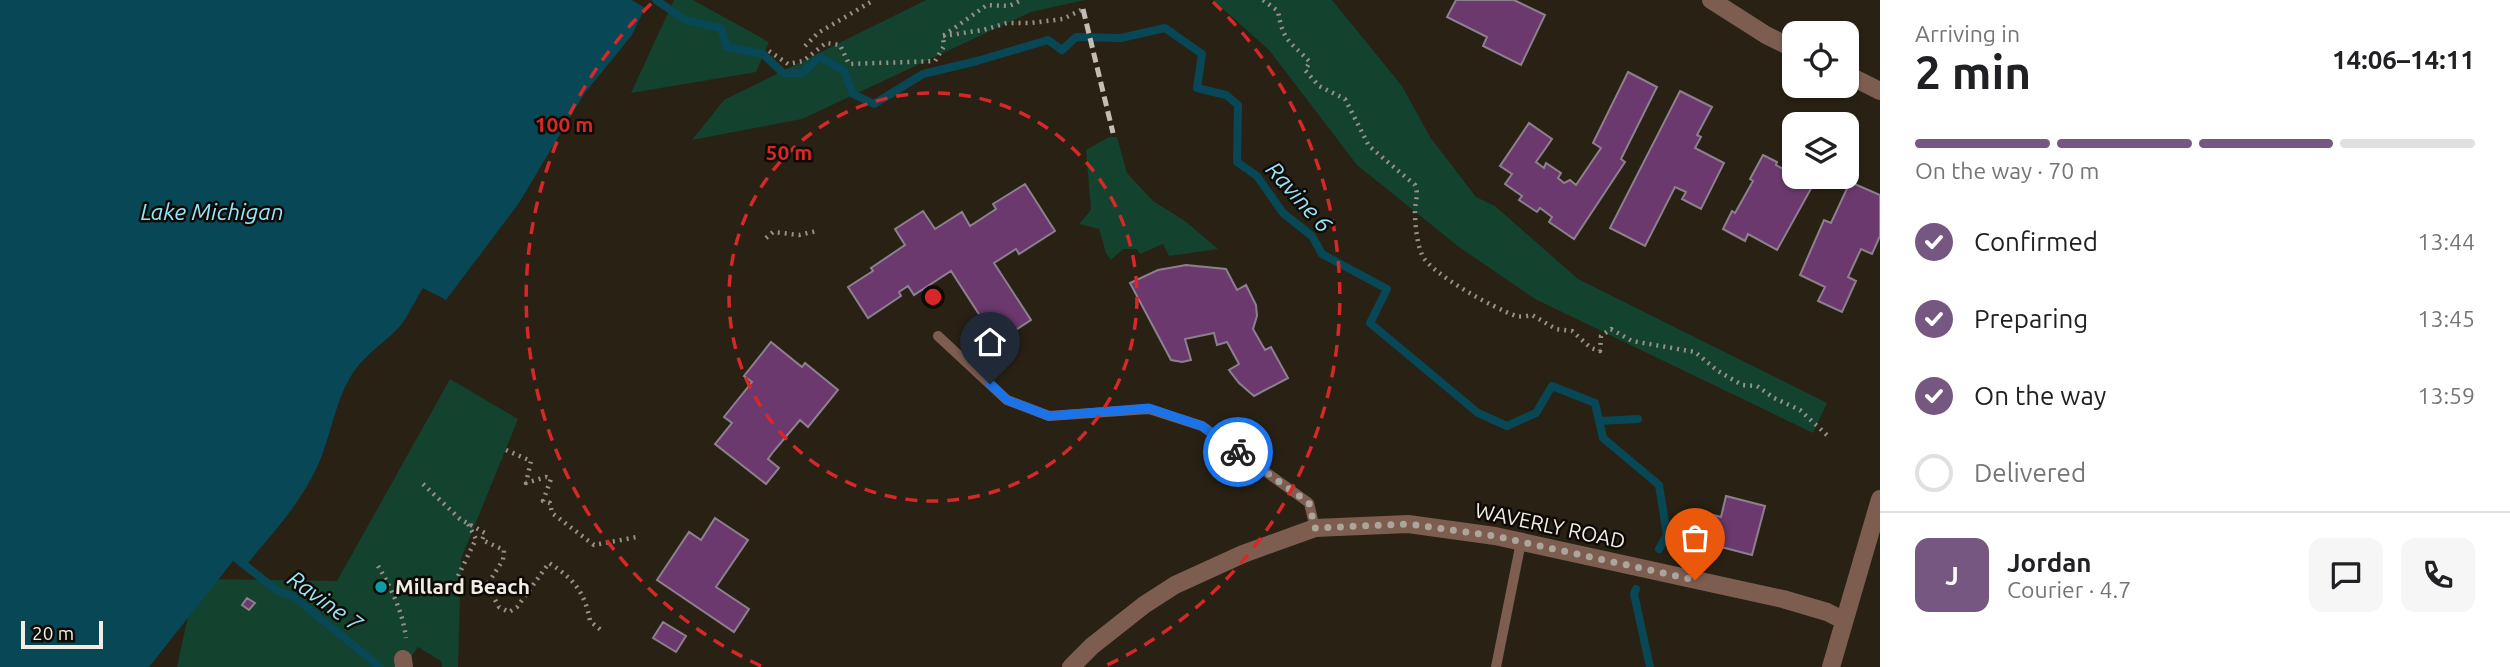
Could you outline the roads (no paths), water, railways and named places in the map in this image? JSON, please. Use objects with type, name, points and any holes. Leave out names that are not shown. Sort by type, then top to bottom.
[{"type":"street","points":[[1711,0],[1782,43]]},
{"type":"street","points":[[1859,80],[1880,91]]},
{"type":"street","points":[[1830,667],[1880,499]]},
{"type":"street","name":"WAVERLY ROAD","points":[[1071,667],[1092,646],[1143,605],[1175,585],[1243,554],[1315,528],[1408,524],[1521,542],[1783,599],[1828,612],[1843,620]]},
{"type":"lane","points":[[938,335],[1007,400],[1049,416],[1149,408],[1202,426],[1309,503],[1315,528]]},
{"type":"lane","points":[[1496,667],[1521,542]]},
{"type":"water","name":"Lake Michigan","points":[[0,0],[632,0],[645,8],[632,35],[584,94],[519,203],[446,300],[423,288],[401,325],[355,370],[338,404],[323,453],[311,480],[284,520],[243,569],[233,561],[149,667],[0,667]]},
{"type":"waterway","name":"Ravine 6","points":[[656,0],[685,20],[721,28],[727,47],[763,54],[783,73],[802,73],[820,57],[844,71],[853,94],[874,104],[923,74],[1048,40],[1062,50],[1076,37],[1121,38],[1165,28],[1202,54],[1197,88],[1226,95],[1238,105],[1237,162],[1257,176],[1283,213],[1312,236],[1322,254],[1387,289],[1370,323],[1478,413],[1507,426],[1536,413],[1552,386],[1595,403],[1603,438],[1659,485],[1667,535],[1659,549]]},
{"type":"waterway","points":[[1599,421],[1638,419]]},
{"type":"waterway","name":"Ravine 7","points":[[246,566],[279,592],[293,596],[380,667]]},
{"type":"waterway","name":"Ravine 6","points":[[1636,589],[1634,594],[1650,667]]},
{"type":"railway","points":[[1083,9],[1113,133]]},
{"type":"place","name":"Millard Beach","points":[[381,587]]}]
